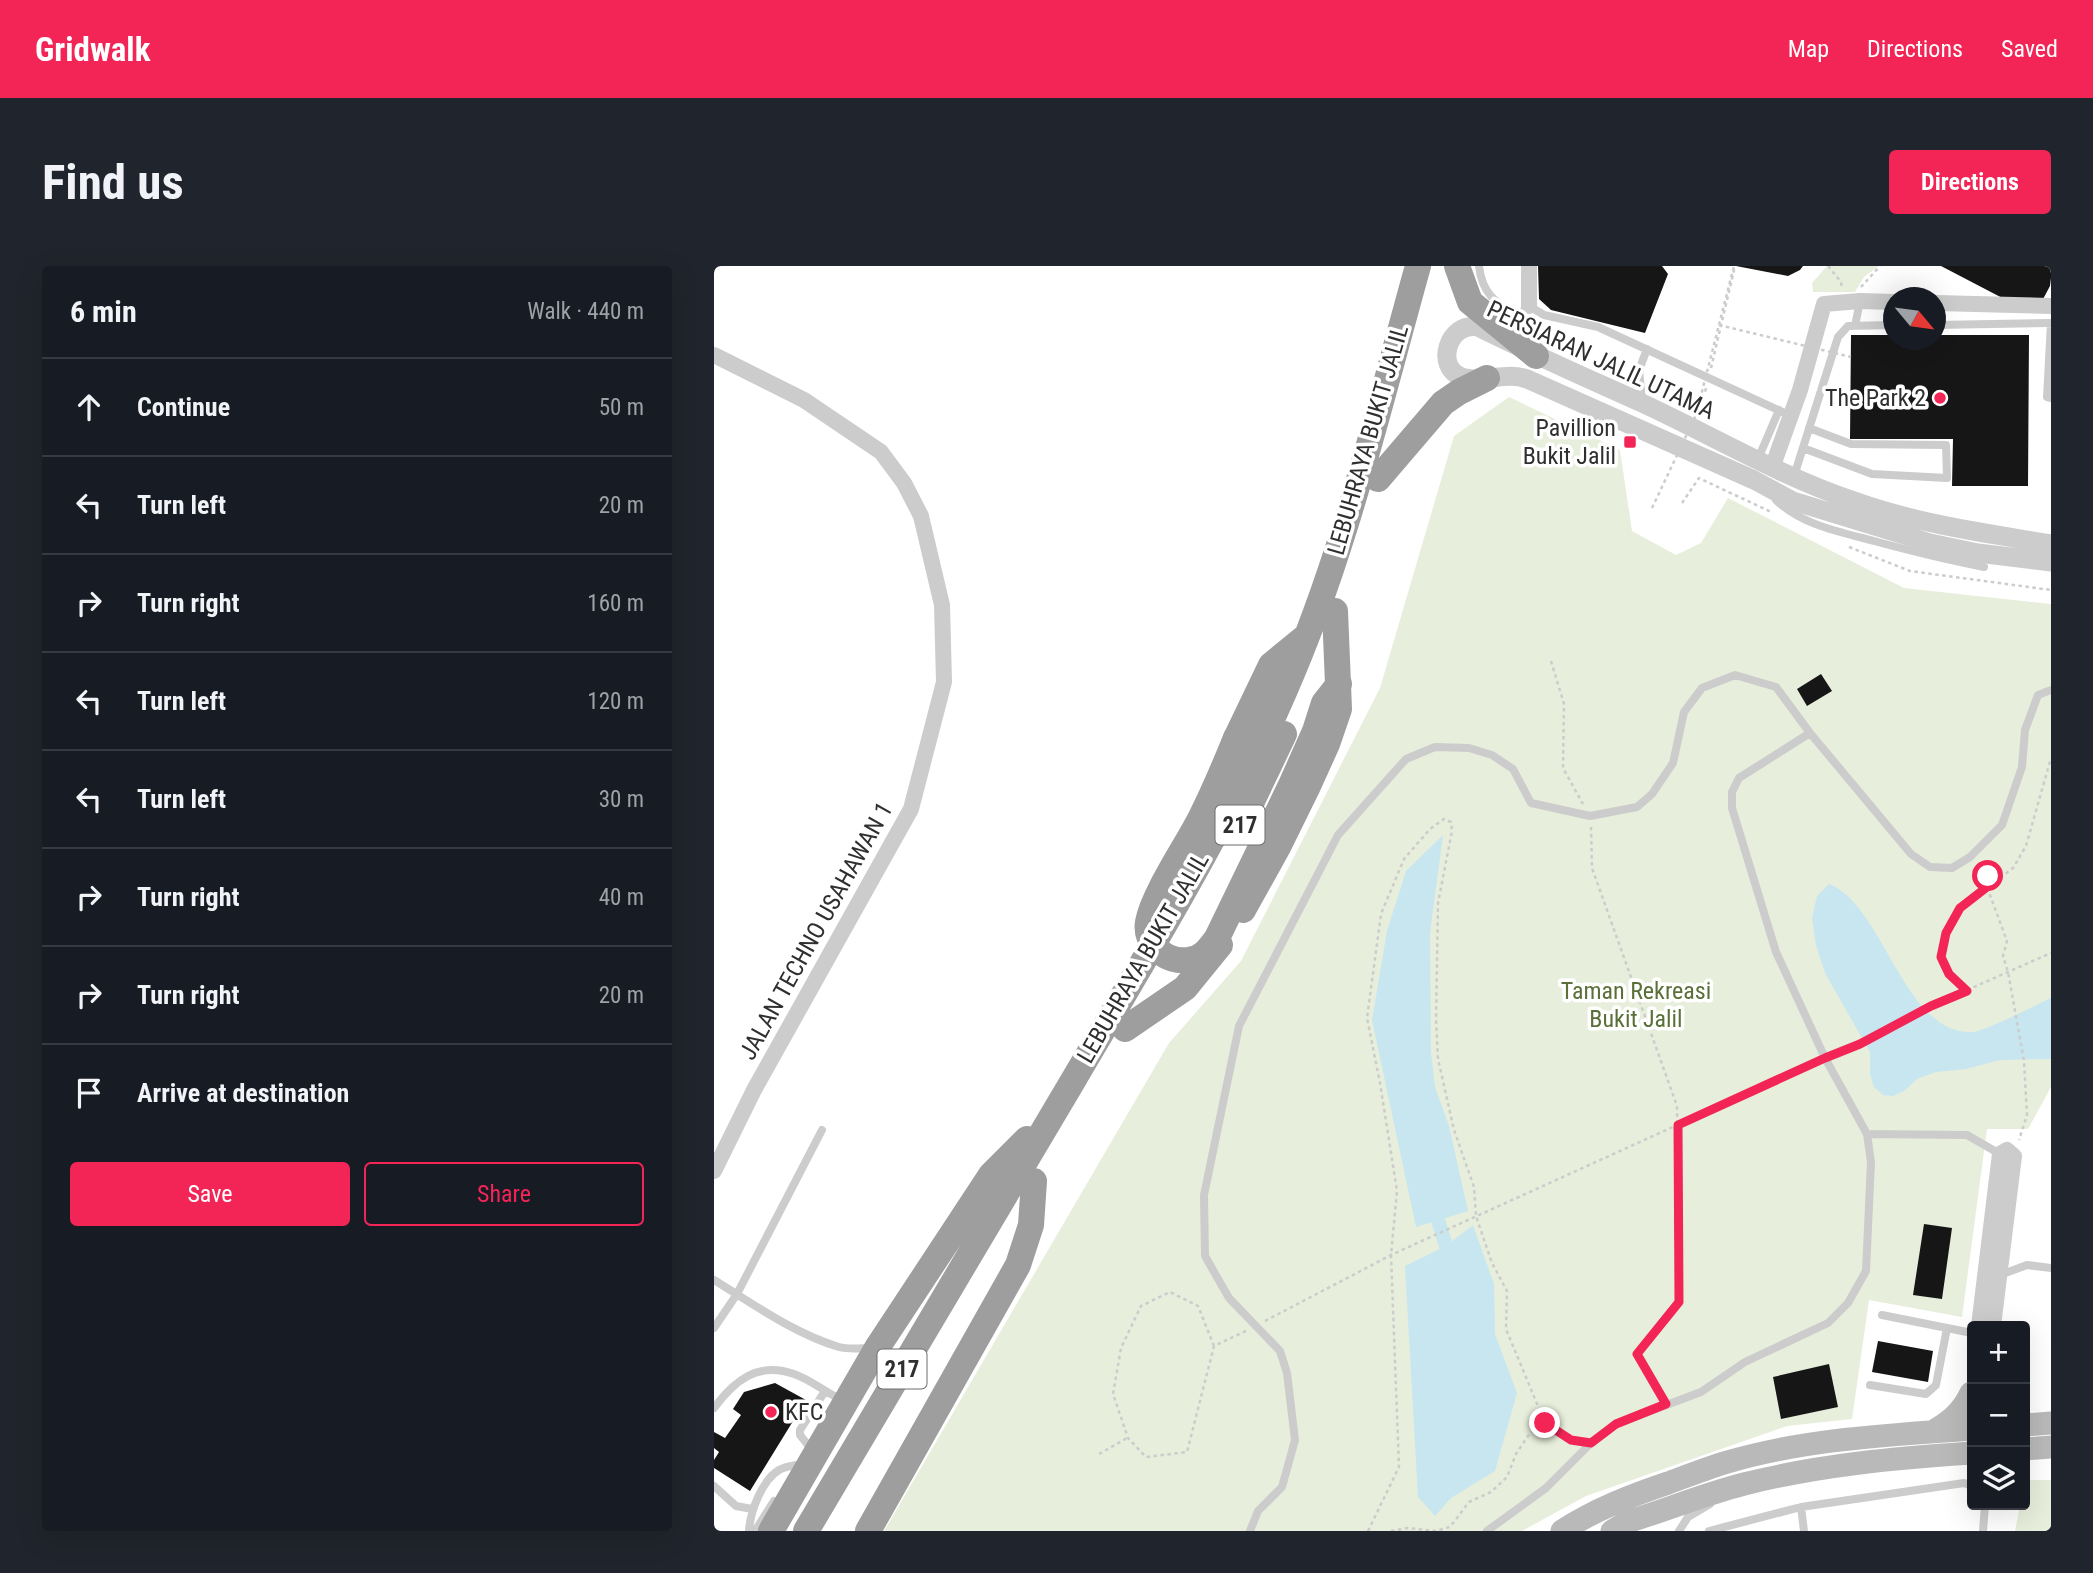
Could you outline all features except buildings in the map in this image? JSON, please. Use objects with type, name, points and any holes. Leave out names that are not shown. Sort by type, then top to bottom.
[{"type":"highway","name":"LEBUHRAYA BUKIT JALIL","points":[[806,1531],[1224,818],[1284,692],[1339,547],[1418,266]]},
{"type":"highway","name":"LEBUHRAYA BUKIT JALIL","points":[[827,1531],[1125,1029],[1239,828],[1267,772],[1335,611],[1356,551],[1437,266]]},
{"type":"highway","points":[[1457,266],[1469,302],[1536,356]]},
{"type":"highway","points":[[1378,479],[1443,404],[1459,392],[1487,378]]},
{"type":"highway","points":[[1125,1029],[1185,988],[1224,940],[1278,847],[1327,744],[1339,709],[1335,611]]},
{"type":"highway","points":[[1307,636],[1271,665],[1201,817],[1158,896],[1148,922],[1148,937],[1153,947],[1174,960],[1187,961],[1198,958],[1217,938],[1291,785],[1315,732],[1324,703],[1339,684]]},
{"type":"highway","points":[[771,1531],[877,1348],[991,1175],[1053,1113]]},
{"type":"highway","points":[[867,1531],[1018,1265],[1031,1225],[1034,1181]]},
{"type":"main road","points":[[1933,1432],[1964,1408],[1967,1400]]},
{"type":"main road","points":[[2030,1425],[2051,1423]]},
{"type":"main road","points":[[1571,1525],[1600,1508],[1726,1463],[1811,1444],[1933,1432],[1967,1434]]},
{"type":"main road","points":[[1877,1460],[1902,1447],[1967,1435]]},
{"type":"main road","points":[[2030,1449],[2051,1447]]},
{"type":"main road","points":[[1571,1525],[1619,1527],[1657,1521],[1742,1485],[1809,1470],[1877,1460],[1967,1452]]},
{"type":"main road","points":[[1619,1527],[1640,1493]]},
{"type":"street","points":[[1529,266],[1529,306]]},
{"type":"street","points":[[1761,470],[1785,413],[1824,304],[1858,297],[1883,300]]},
{"type":"street","points":[[1946,303],[2051,306]]},
{"type":"street","name":"PERSIARAN JALIL UTAMA","points":[[2051,544],[1934,525],[1855,502],[1794,478],[1761,470],[1515,375],[1462,377],[1453,371],[1448,363],[1449,343],[1453,335],[1463,328],[1478,327],[1642,404],[1761,470],[1793,501],[1930,543],[1978,553],[2051,562]]},
{"type":"street","name":"JALAN TECHNO USAHAWAN 1","points":[[714,355],[804,400],[881,452],[904,484],[921,516],[942,605],[944,682],[911,809],[754,1090],[714,1171]]},
{"type":"street","points":[[1994,1321],[2000,1275],[2007,1155]]},
{"type":"street","points":[[1980,1321],[2007,1155]]},
{"type":"lane","points":[[1479,266],[1486,292],[1499,305],[1518,315],[1529,306],[1544,314],[1598,327],[1785,413]]},
{"type":"lane","points":[[1855,326],[1858,297]]},
{"type":"lane","points":[[1946,324],[2051,323],[2047,397],[2051,398]]},
{"type":"lane","points":[[1794,478],[1838,337],[1848,326],[1883,325]]},
{"type":"lane","points":[[1642,404],[1639,370],[1647,349]]},
{"type":"lane","points":[[1802,448],[1872,474],[1947,478],[1947,445],[1851,444],[1809,428]]},
{"type":"lane","points":[[1761,470],[1787,511],[1825,528],[1928,556],[1984,567]]},
{"type":"lane","points":[[1250,1531],[1258,1511],[1282,1487],[1295,1440],[1287,1373],[1280,1351],[1229,1298],[1205,1256],[1204,1195],[1240,1026],[1338,835],[1406,759],[1435,747],[1469,748],[1492,755],[1513,769],[1531,803],[1590,816],[1637,807],[1652,794],[1673,763],[1684,712],[1702,688],[1735,675],[1776,687],[1810,733],[1910,854],[1930,867],[1952,868],[1970,857],[2002,825],[2022,767],[2025,730],[2038,695],[2051,690]]},
{"type":"lane","points":[[1486,1531],[1546,1488],[1591,1443],[1616,1424],[1701,1392],[1745,1362],[1828,1323],[1848,1303],[1866,1271],[1871,1162],[1867,1134],[1825,1058],[1776,952],[1732,808],[1732,792],[1739,778],[1810,733]]},
{"type":"lane","points":[[714,1328],[737,1294],[822,1130]]},
{"type":"lane","points":[[1867,1134],[1967,1135],[2007,1155]]},
{"type":"lane","points":[[2000,1275],[2027,1265],[2051,1268]]},
{"type":"lane","points":[[714,1280],[794,1327],[838,1347],[877,1348]]},
{"type":"lane","points":[[1882,1315],[1967,1333]]},
{"type":"lane","points":[[1870,1385],[1926,1394],[1936,1385],[1947,1328]]},
{"type":"lane","points":[[714,1408],[741,1378],[760,1371],[777,1370],[794,1374],[838,1398]]},
{"type":"lane","points":[[823,1422],[838,1398],[861,1374]]},
{"type":"lane","points":[[808,1445],[800,1435],[800,1430],[825,1391]]},
{"type":"lane","points":[[789,1476],[816,1434]]},
{"type":"lane","points":[[749,1531],[751,1509],[772,1476],[779,1470],[796,1465]]},
{"type":"lane","points":[[1710,1531],[1801,1507],[1967,1484]]},
{"type":"lane","points":[[1679,1531],[1688,1517],[1742,1485]]},
{"type":"lane","points":[[714,1486],[736,1506],[751,1509]]},
{"type":"lane","points":[[755,1531],[782,1487]]},
{"type":"lane","points":[[1801,1507],[1804,1531]]},
{"type":"lane","points":[[1983,1531],[1985,1510]]},
{"type":"path","points":[[1652,508],[1696,415],[1735,266]]},
{"type":"path","points":[[1699,416],[1735,266]]},
{"type":"path","points":[[1828,266],[1841,282],[1842,295]]},
{"type":"path","points":[[1858,297],[1866,279],[1880,266]]},
{"type":"path","points":[[1718,325],[1851,357]]},
{"type":"path","points":[[1551,661],[1564,704],[1563,768],[1590,816],[1592,868],[1678,1106],[1679,1302],[1637,1354],[1666,1404]]},
{"type":"path","points":[[1967,991],[1949,974],[1941,957],[1946,933],[1960,908],[2013,868],[2026,846],[2051,758]]},
{"type":"path","points":[[1368,1531],[1399,1467],[1391,1255],[1396,1191],[1367,1018],[1381,914],[1404,859],[1430,829],[1444,819],[1451,822],[1452,831],[1438,903],[1436,1020],[1438,1059],[1454,1130],[1474,1187],[1476,1216],[1492,1263],[1507,1291],[1506,1329],[1545,1423],[1571,1440],[1591,1443]]},
{"type":"path","points":[[1970,857],[1988,876],[1987,887],[2007,941],[2003,956],[2024,1061],[2027,1115],[2007,1155]]},
{"type":"path","points":[[1214,1346],[1391,1255],[1860,1044],[1931,1006],[2051,953]]},
{"type":"path","points":[[1170,1292],[1198,1306],[1214,1346],[1187,1452],[1146,1457],[1128,1437],[1113,1394],[1121,1348],[1141,1306],[1170,1292]]},
{"type":"path","points":[[1391,1531],[1408,1528],[1435,1531],[1450,1527],[1469,1502],[1491,1492],[1507,1477],[1516,1454],[1530,1433],[1545,1423]]},
{"type":"path","points":[[1099,1454],[1128,1437]]},
{"type":"green space","points":[[1827,266],[1879,266],[1864,277],[1855,292],[1813,292],[1812,283]]},
{"type":"green space","name":"Taman Rekreasi Bukit Jalil","points":[[1509,397],[1620,450],[1632,531],[1676,555],[1701,543],[1728,498],[1904,588],[2051,604],[2051,1087],[2028,1129],[1987,1129],[1962,1317],[1869,1300],[1852,1419],[1787,1426],[1586,1496],[1522,1531],[884,1531],[1169,1043],[1241,961],[1380,688],[1454,436]]},
{"type":"green space","points":[[2030,1480],[2051,1480],[2051,1531],[2015,1531],[2019,1510],[2030,1510]]},
{"type":"water","points":[[1443,835],[1430,933],[1431,1052],[1435,1087],[1449,1126],[1468,1211],[1416,1227],[1372,1020],[1387,931],[1406,871]]},
{"type":"water","points":[[1829,884],[1848,896],[1865,916],[1911,992],[1929,1013],[1949,1027],[1978,1031],[2051,998],[2051,1059],[2000,1060],[1966,1069],[1936,1072],[1917,1079],[1904,1091],[1893,1096],[1883,1095],[1874,1087],[1870,1074],[1870,1052],[1825,973],[1816,945],[1812,918],[1817,896]]},
{"type":"water","points":[[1473,1225],[1494,1284],[1495,1334],[1517,1393],[1495,1471],[1451,1498],[1435,1516],[1418,1497],[1405,1266],[1446,1246]]},
{"type":"waterway","points":[[1438,1220],[1446,1246]]},
{"type":"place","name":"The Park 2","points":[[1940,398]]},
{"type":"place","name":"Pavillion Bukit Jalil","points":[[1630,442]]},
{"type":"place","name":"KFC","points":[[771,1412]]},
{"type":"route","points":[[1545,1423],[1571,1440],[1591,1443],[1616,1424],[1666,1404],[1637,1354],[1679,1302],[1678,1125],[1860,1044],[1931,1006],[1967,991],[1949,974],[1941,957],[1946,933],[1960,908],[1987,887],[1988,876]]}]
